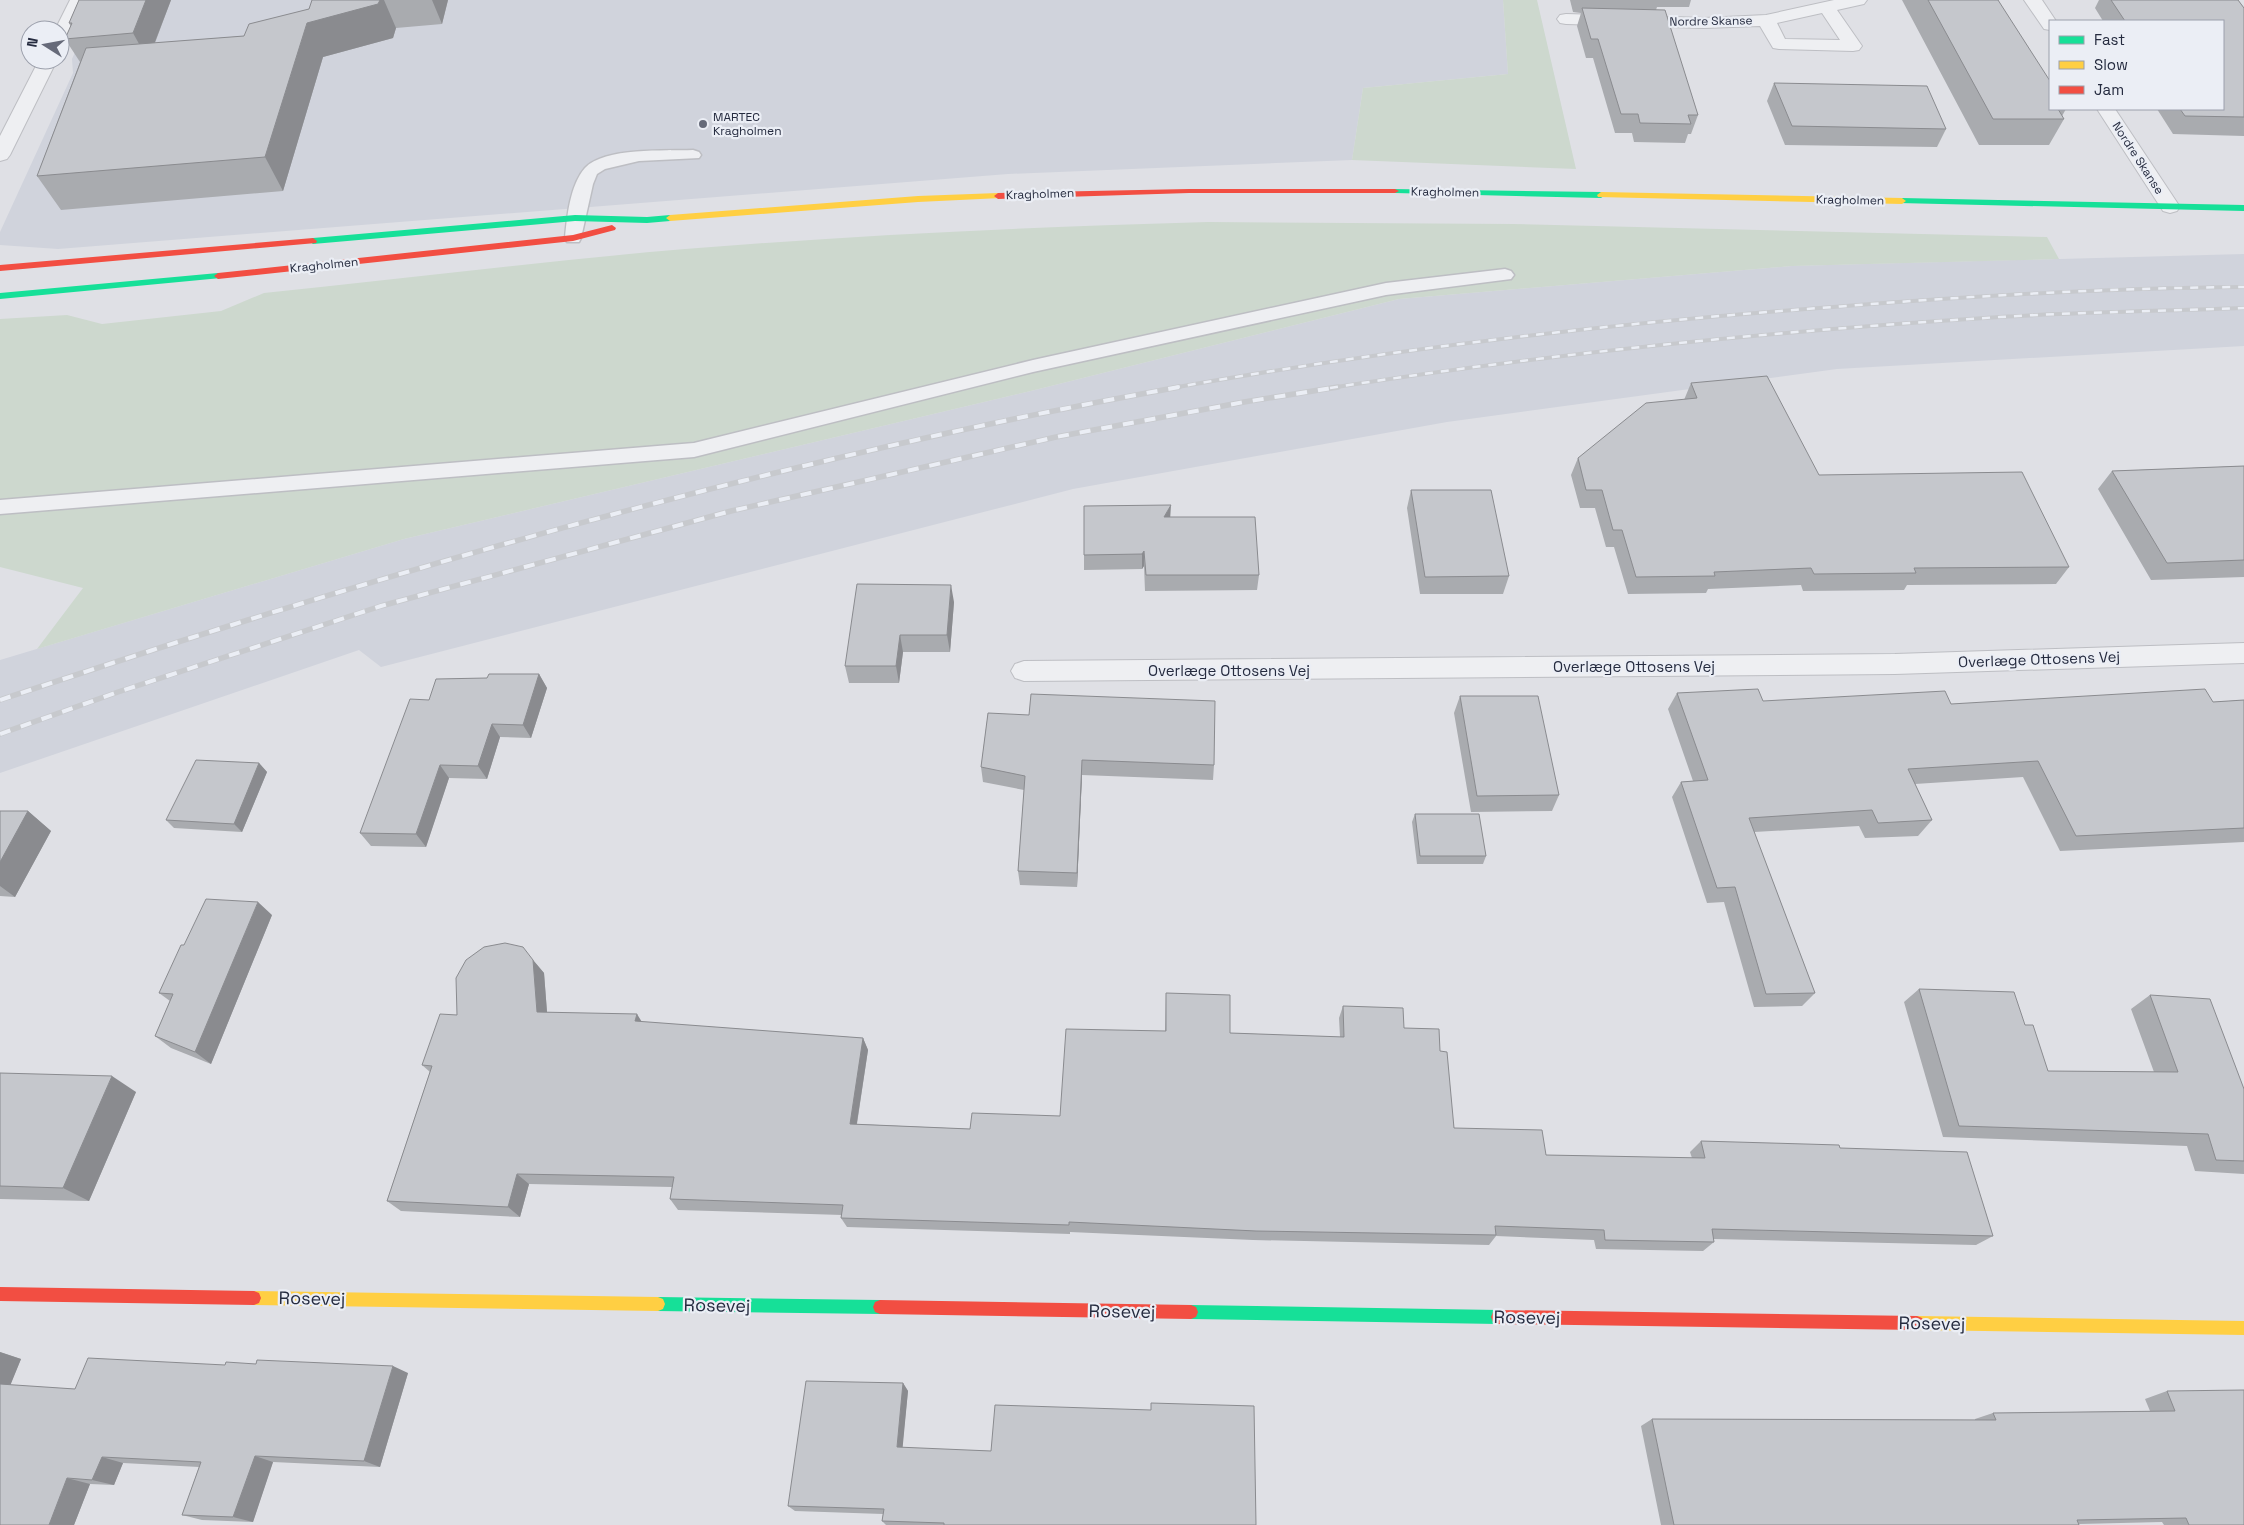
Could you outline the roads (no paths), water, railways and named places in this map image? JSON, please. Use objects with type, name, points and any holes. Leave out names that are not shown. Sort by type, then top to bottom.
[{"type":"street","points":[[69,20],[79,0]]},
{"type":"street","name":"Nordre Skanse","points":[[1566,19],[1704,23],[1766,20],[1858,0]]},
{"type":"street","points":[[2033,0],[2049,24]]},
{"type":"street","name":"Nordre Skanse","points":[[1766,20],[1779,44],[1853,46],[1827,8]]},
{"type":"street","points":[[0,155],[43,70]]},
{"type":"street","name":"Nordre Skanse","points":[[2107,110],[2170,207]]},
{"type":"street","name":"Kragholmen","points":[[0,268],[575,218],[646,220],[918,199],[1062,193],[1421,191],[2244,208]]},
{"type":"street","name":"Kragholmen","points":[[0,296],[319,266],[573,238],[646,220]]},
{"type":"street","name":"Overlæge Ottosens Vej","points":[[1024,671],[1895,664],[2244,653]]},
{"type":"street","name":"Rosevej","points":[[0,1294],[2244,1328]]},
{"type":"lane","points":[[573,238],[575,218],[591,171],[602,164],[620,159],[694,154]]},
{"type":"lane","points":[[0,507],[694,450],[1033,366],[1386,288],[1505,275]]},
{"type":"railway","points":[[1172,388],[1419,349],[1584,329],[1750,313],[1987,296],[2141,289],[2244,287]]},
{"type":"railway","points":[[1330,388],[1497,364],[1748,336],[2000,317],[2244,308]]},
{"type":"railway","points":[[0,700],[145,652],[291,607],[437,563],[584,522],[880,448],[1029,416],[1179,387]]},
{"type":"railway","points":[[0,734],[118,692],[381,606],[731,511],[1056,437],[1244,402],[1338,387]]},
{"type":"place","name":"MARTEC Kragholmen","points":[[703,124]]}]
